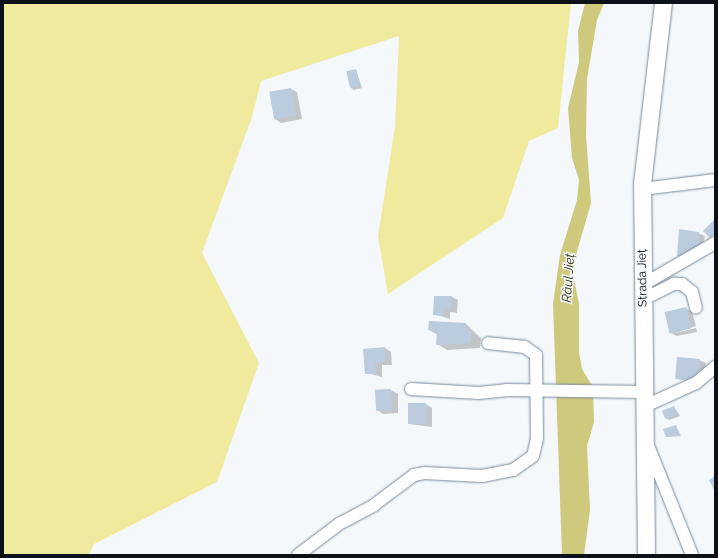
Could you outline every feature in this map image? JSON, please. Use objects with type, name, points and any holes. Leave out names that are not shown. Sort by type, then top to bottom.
[{"type":"main road","name":"Strada Jieț","points":[[646,555],[646,440],[642,189],[647,118],[663,3]]},
{"type":"street","points":[[642,189],[715,180]]},
{"type":"street","points":[[644,292],[715,243]]},
{"type":"street","points":[[644,292],[674,284],[682,284],[692,292],[696,308]]},
{"type":"street","points":[[298,555],[339,524],[374,505],[414,475],[424,473],[482,476],[523,464],[536,450],[538,391],[536,355],[532,349],[488,344]]},
{"type":"street","points":[[411,390],[479,393],[538,391],[598,393],[645,400],[696,383],[715,367]]},
{"type":"street","points":[[646,440],[692,555]]},
{"type":"shaded area","points":[[3,3],[571,3],[558,128],[529,141],[503,218],[388,294],[378,236],[395,127],[399,36],[261,81],[252,117],[202,253],[259,363],[217,482],[94,544],[89,555],[3,555]]},
{"type":"water","name":"Râul Jieț","points":[[585,3],[604,3],[597,20],[587,79],[586,135],[591,203],[572,269],[579,304],[579,352],[582,369],[593,387],[594,422],[587,446],[590,510],[584,555],[562,555],[553,304],[560,255],[577,200],[579,180],[572,158],[568,108],[579,62],[578,31]]},
{"type":"building","points":[[356,69],[360,86],[350,88],[346,71]]},
{"type":"building","points":[[291,88],[296,116],[274,119],[269,92]]},
{"type":"building","points":[[715,219],[715,234],[710,238],[703,231]]},
{"type":"building","points":[[679,229],[699,232],[699,244],[688,251],[687,255],[677,256]]},
{"type":"building","points":[[434,296],[452,296],[451,310],[444,309],[444,316],[433,315]]},
{"type":"building","points":[[686,307],[691,328],[670,333],[665,312]]},
{"type":"building","points":[[429,321],[466,323],[466,331],[471,331],[471,343],[436,345],[437,331],[428,330]]},
{"type":"building","points":[[385,347],[386,362],[375,362],[376,374],[365,374],[363,349]]},
{"type":"building","points":[[677,357],[700,359],[698,381],[675,379]]},
{"type":"building","points":[[391,389],[392,410],[376,411],[375,390]]},
{"type":"building","points":[[408,403],[426,403],[426,424],[408,424]]},
{"type":"building","points":[[674,406],[677,414],[665,419],[662,411]]},
{"type":"building","points":[[676,425],[679,435],[666,437],[663,429]]},
{"type":"building","points":[[715,476],[715,492],[709,480]]}]
